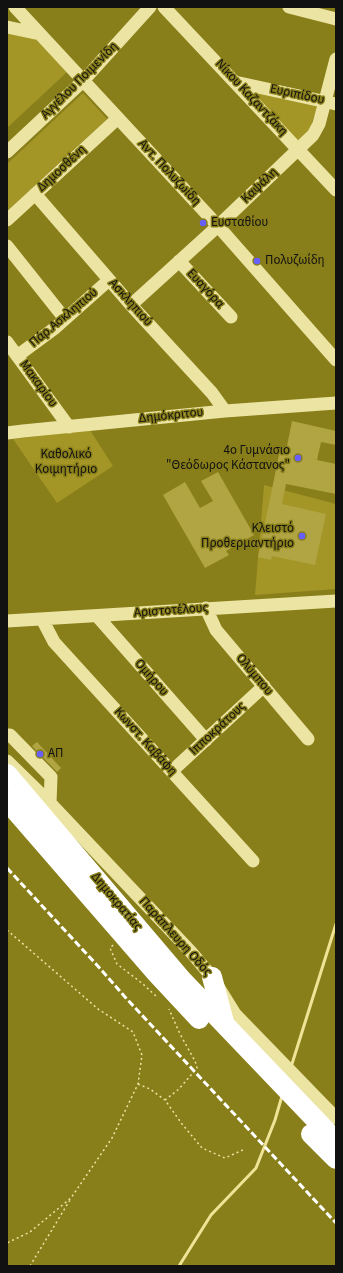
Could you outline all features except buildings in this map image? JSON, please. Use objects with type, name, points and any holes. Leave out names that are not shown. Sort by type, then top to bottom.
[{"type":"highway","name":"Δημοκρατίας","points":[[7,774],[171,968],[226,1027]]},
{"type":"highway","name":"Δημοκρατίας","points":[[7,801],[157,974],[226,1027]]},
{"type":"highway","points":[[212,977],[226,1027],[336,1159]]},
{"type":"highway","points":[[226,1027],[336,1141]]},
{"type":"street","name":"Αγγέλου Ποιμενίδη","points":[[7,152],[83,81],[150,7]]},
{"type":"street","name":"Νίκου Καζαντζάκη","points":[[164,7],[336,190]]},
{"type":"street","points":[[289,7],[336,19]]},
{"type":"street","name":"Αντ. Πολυζωίδη","points":[[16,8],[218,226],[336,360]]},
{"type":"street","points":[[7,27],[40,34]]},
{"type":"street","points":[[330,102],[336,59]]},
{"type":"street","name":"Ευριπίδου","points":[[235,82],[330,102]]},
{"type":"street","name":"Καψάλη","points":[[131,305],[218,226],[313,135],[330,102]]},
{"type":"street","name":"Δημοσθένη","points":[[7,220],[118,118]]},
{"type":"street","name":"Ασκληπιού","points":[[35,194],[131,305],[212,393],[225,411]]},
{"type":"street","points":[[7,246],[65,319]]},
{"type":"street","name":"Ευαγόρα","points":[[179,261],[231,317]]},
{"type":"street","name":"Πάρ.Ασκληπιού","points":[[17,356],[65,319],[109,280]]},
{"type":"street","name":"Μακαρίου","points":[[7,342],[69,427]]},
{"type":"street","name":"Δημόκριτου","points":[[7,434],[225,411],[336,403]]},
{"type":"street","name":"Αριστοτέλους","points":[[7,621],[336,600]]},
{"type":"street","name":"Ολύμπου","points":[[206,608],[216,630],[308,739]]},
{"type":"street","name":"Ομήρου","points":[[97,616],[206,740]]},
{"type":"street","name":"Κωνστ. Καβάφη","points":[[42,619],[54,642],[254,861]]},
{"type":"street","name":"Ιπποκράτους","points":[[172,771],[264,686]]},
{"type":"street","points":[[7,735],[10,735],[51,777],[50,803]]},
{"type":"street","name":"Παράπλευρη Οδός","points":[[7,760],[50,803],[191,952],[212,977]]},
{"type":"street","points":[[226,1027],[336,1118]]},
{"type":"path","points":[[7,930],[98,1009],[133,1032],[142,1055],[138,1084],[112,1138],[71,1198],[30,1266]]},
{"type":"path","points":[[123,935],[110,948],[117,964],[143,984],[158,998]]},
{"type":"path","points":[[165,1100],[179,1089],[197,1068],[168,1007]]},
{"type":"path","points":[[138,1084],[150,1089],[165,1100],[202,1148],[225,1158],[245,1149]]},
{"type":"path","points":[[7,1243],[30,1232],[71,1198]]},
{"type":"green space","points":[[7,30],[31,34],[67,72],[7,128]]},
{"type":"green space","points":[[248,89],[317,106],[311,127],[299,141]]},
{"type":"green space","points":[[83,93],[107,119],[7,211],[7,164]]},
{"type":"green space","name":"Καθολικό Κοιμητήριο","points":[[90,430],[113,466],[57,503],[13,439]]},
{"type":"green space","points":[[264,485],[336,504],[336,589],[255,595]]},
{"type":"waterway","points":[[291,1067],[336,924]]},
{"type":"waterway","points":[[179,1266],[211,1215],[256,1168],[275,1120],[282,1096]]},
{"type":"railway","points":[[7,868],[336,1223]]},
{"type":"place","name":"Ευσταθίου","points":[[203,223]]},
{"type":"place","name":"Πολυζωίδη","points":[[257,261]]},
{"type":"place","name":"4ο Γυμνάσιο \"Θεόδωρος Κάστανος\"","points":[[298,458]]},
{"type":"place","name":"Κλειστό Προθερμαντήριο","points":[[302,536]]},
{"type":"place","name":"ΑΠ","points":[[40,754]]}]
